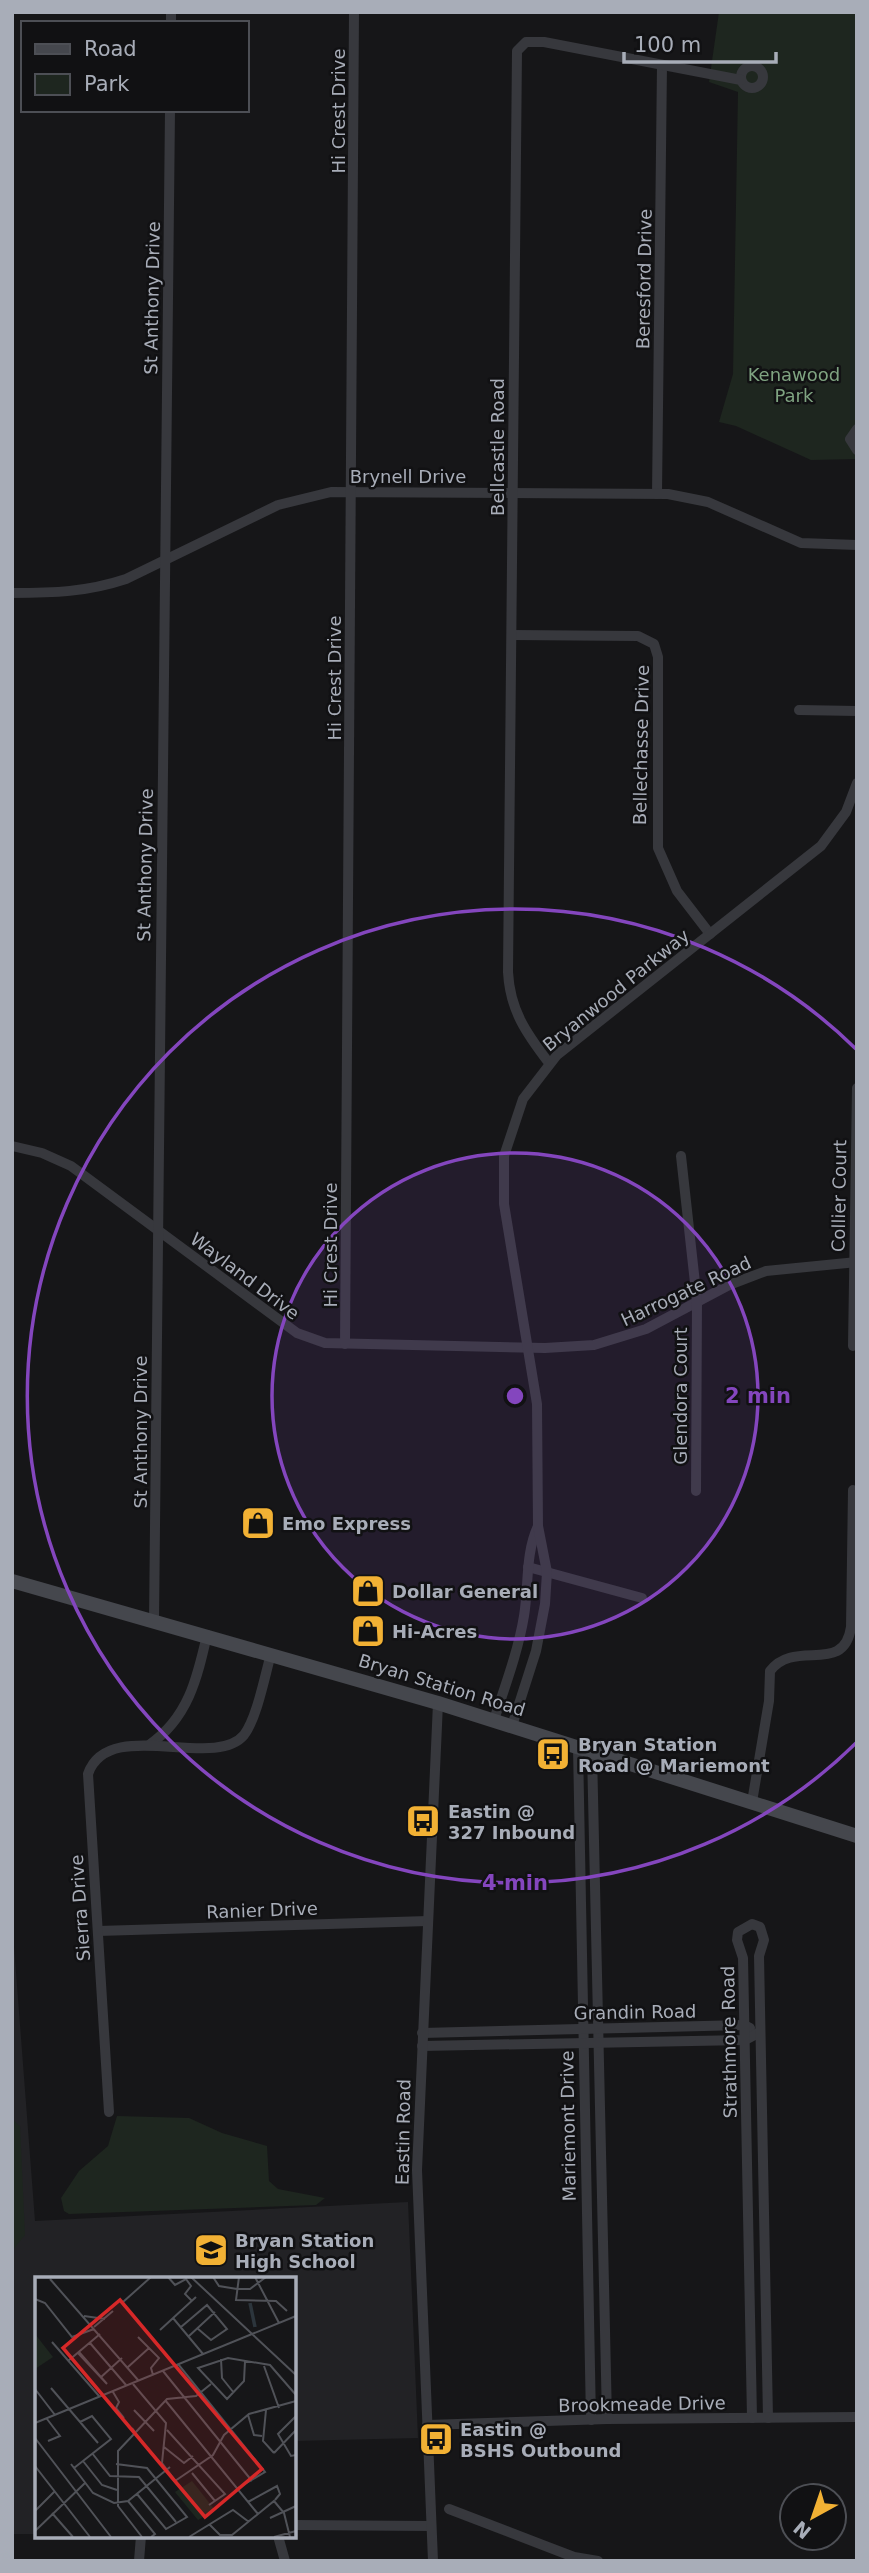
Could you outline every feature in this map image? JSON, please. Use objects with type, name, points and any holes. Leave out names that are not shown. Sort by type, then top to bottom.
[{"type":"main road","name":"Bryan Station Road","points":[[12,1581],[438,1703],[857,1836]]},
{"type":"street","name":"Hi Crest Drive","points":[[345,1343],[354,12]]},
{"type":"street","name":"Bellcastle Road","points":[[549,1063],[524,1030],[509,993],[517,51],[526,42],[544,42],[741,80]]},
{"type":"street","name":"Beresford Drive","points":[[657,494],[662,65]]},
{"type":"street","name":"St Anthony Drive","points":[[154,1621],[156,1230],[170,112]]},
{"type":"street","points":[[857,429],[850,439],[857,450]]},
{"type":"street","name":"Brynell Drive","points":[[12,593],[62,594],[100,587],[278,505],[313,495],[351,491],[657,494],[708,502],[801,543],[857,545]]},
{"type":"street","name":"Bellechasse Drive","points":[[512,635],[638,636],[654,644],[658,657],[658,848],[677,891],[710,934]]},
{"type":"street","points":[[799,710],[857,711]]},
{"type":"street","name":"Bryanwood Parkway","points":[[512,1726],[539,1638],[547,1572],[538,1526],[537,1404],[504,1203],[504,1156],[515,1116],[532,1084],[549,1063],[821,846],[846,813],[857,783]]},
{"type":"street","name":"Collier Court","points":[[853,1346],[857,1088]]},
{"type":"street","name":"Wayland Drive","points":[[12,1146],[42,1153],[71,1166],[297,1334],[313,1341],[529,1347]]},
{"type":"street","name":"Glendora Court","points":[[681,1156],[697,1301],[696,1491]]},
{"type":"street","name":"Harrogate Road","points":[[529,1347],[581,1346],[608,1342],[646,1329],[697,1301],[766,1271],[856,1262]]},
{"type":"street","points":[[752,1802],[769,1701],[770,1671],[788,1658],[834,1653],[844,1649],[847,1644],[851,1627],[853,1490]]},
{"type":"street","name":"Bryanwood Parkway","points":[[494,1720],[518,1646],[527,1599],[528,1566],[538,1526]]},
{"type":"street","points":[[528,1566],[642,1598]]},
{"type":"street","points":[[148,1746],[183,1713],[193,1690],[207,1635]]},
{"type":"street","name":"Sierra Drive","points":[[109,2112],[88,1774],[100,1754],[148,1746],[224,1746],[240,1739],[250,1723],[271,1654]]},
{"type":"street","name":"Eastin Road","points":[[433,2561],[417,2170],[438,1703]]},
{"type":"street","name":"Mariemont Drive","points":[[585,1749],[598,2028],[607,2420]]},
{"type":"street","name":"Mariemont Drive","points":[[585,1749],[582,2044],[591,2420]]},
{"type":"street","name":"Ranier Drive","points":[[98,1931],[428,1921]]},
{"type":"street","name":"Strathmore Road","points":[[752,2418],[743,1958],[737,1940],[738,1932],[752,1924],[760,1927],[764,1940],[759,1956],[768,2418]]},
{"type":"street","name":"Grandin Road","points":[[422,2033],[744,2025],[760,2032]]},
{"type":"street","name":"Grandin Road","points":[[422,2046],[744,2040],[760,2032]]},
{"type":"street","points":[[586,2262],[602,2262]]},
{"type":"street","name":"Brookmeade Drive","points":[[427,2425],[857,2417]]},
{"type":"street","points":[[449,2509],[574,2557],[598,2561]]},
{"type":"street","points":[[296,2525],[431,2526]]},
{"type":"street","points":[[139,2561],[141,2538]]},
{"type":"street","points":[[279,2538],[285,2561]]},
{"type":"shaded area","name":"Bryan Station High School","points":[[12,1920],[35,2221],[408,2202],[418,2438],[296,2441],[296,2277],[35,2277],[35,2534],[12,2534]]},
{"type":"green space","name":"Kenawood Park","points":[[719,12],[857,12],[857,459],[811,460],[736,426],[719,422],[733,374],[738,92],[709,82]]},
{"type":"green space","points":[[117,2116],[189,2118],[222,2133],[267,2146],[269,2181],[278,2189],[325,2198],[316,2205],[69,2214],[64,2211],[61,2198],[79,2171],[108,2146]]},
{"type":"green space","points":[[12,2119],[20,2126],[25,2235],[12,2251]]},
{"type":"place","name":"Emo Express","points":[[258,1523]]},
{"type":"place","name":"Dollar General","points":[[368,1591]]},
{"type":"place","name":"Hi-Acres","points":[[368,1631]]},
{"type":"place","name":"Bryan Station Road @ Mariemont","points":[[553,1754]]},
{"type":"place","name":"Eastin @ 327 Inbound","points":[[423,1821]]},
{"type":"place","name":"Bryan Station High School","points":[[211,2250]]},
{"type":"place","name":"Eastin @ BSHS Outbound","points":[[436,2439]]}]
